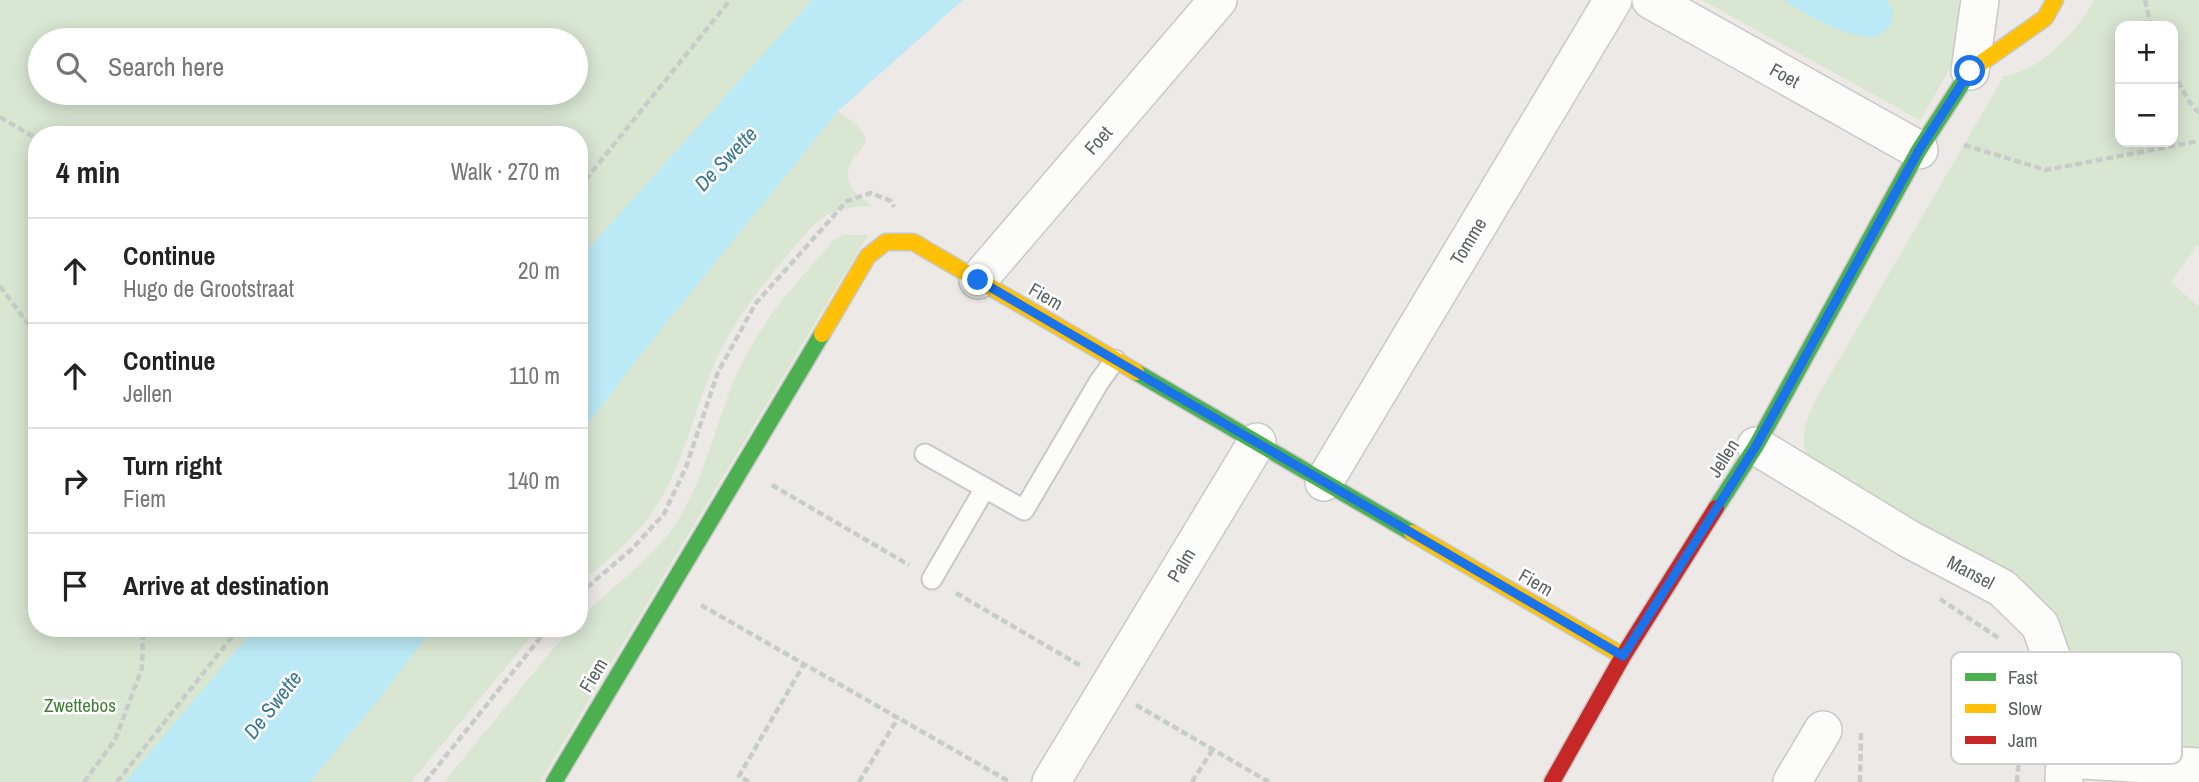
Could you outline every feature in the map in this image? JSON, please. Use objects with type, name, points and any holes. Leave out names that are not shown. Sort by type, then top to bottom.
[{"type":"street","name":"Foet","points":[[978,280],[1218,0]]},
{"type":"street","name":"Tomme","points":[[1324,482],[1613,0]]},
{"type":"street","name":"Foet","points":[[1651,0],[1924,142]]},
{"type":"street","points":[[1970,71],[1980,0]]},
{"type":"street","points":[[1970,71],[2045,18],[2055,0]]},
{"type":"street","name":"Jellen","points":[[1552,782],[1623,656],[1756,446],[1924,142],[1970,71]]},
{"type":"street","name":"Fiem","points":[[554,782],[868,256],[886,242],[913,242],[1623,656]]},
{"type":"street","name":"Palm","points":[[1051,782],[1256,442]]},
{"type":"street","name":"Mansel","points":[[1756,446],[1909,539],[2002,588],[2040,625],[2050,652]]},
{"type":"street","points":[[1792,782],[1823,730]]},
{"type":"street","points":[[2064,771],[2199,767]]},
{"type":"lane","points":[[925,454],[1024,510],[1099,382],[1115,360]]},
{"type":"lane","points":[[932,579],[985,488]]},
{"type":"path","points":[[588,177],[730,0]]},
{"type":"path","points":[[2145,0],[2150,21]]},
{"type":"path","points":[[2178,81],[2199,113]]},
{"type":"path","points":[[0,117],[28,134]]},
{"type":"path","points":[[1924,142],[2046,170],[2199,141]]},
{"type":"path","points":[[588,586],[632,549],[664,514],[686,467],[718,372],[755,303],[847,201],[871,194],[891,201],[913,242]]},
{"type":"path","points":[[0,286],[28,324]]},
{"type":"path","points":[[670,588],[1010,782]]},
{"type":"path","points":[[1937,597],[2003,641]]},
{"type":"path","points":[[84,782],[115,740],[142,668],[143,637]]},
{"type":"path","points":[[117,782],[232,637]]},
{"type":"path","points":[[428,781],[541,637]]},
{"type":"path","points":[[749,782],[739,776],[804,664]]},
{"type":"path","points":[[1106,688],[1269,782]]},
{"type":"path","points":[[859,782],[898,718]]},
{"type":"path","points":[[1192,782],[1213,749]]},
{"type":"green space","name":"Zwettebos","points":[[0,0],[812,0],[588,249],[588,126],[28,126],[28,637],[270,637],[156,782],[0,782]]},
{"type":"green space","points":[[1702,0],[1783,0],[1817,20],[1893,10],[1887,0],[1959,0],[1957,50],[1951,67],[1920,120]]},
{"type":"green space","points":[[2095,0],[2199,0],[2199,243],[2171,282],[2199,307],[2199,757],[2182,755],[2182,652],[2040,652],[1996,569],[1820,465],[1808,455],[1805,447],[1805,426],[1815,401],[2004,76],[2032,66],[2068,37]]},
{"type":"green space","points":[[838,111],[856,124],[866,142],[852,160],[849,182],[861,198],[873,206],[842,209],[822,218],[764,283],[736,323],[720,352],[674,472],[657,505],[631,538],[588,576],[588,424]]},
{"type":"green space","points":[[844,235],[868,235],[540,782],[444,782],[564,637],[588,637],[588,611],[646,559],[670,532],[697,483],[728,395],[755,339],[779,304],[835,239]]},
{"type":"green space","points":[[426,637],[531,637],[411,782],[310,782],[380,698]]},
{"type":"water","name":"De Swette","points":[[812,0],[963,0],[838,111],[588,424],[588,249]]},
{"type":"water","points":[[1783,0],[1887,0],[1893,10],[1891,26],[1878,37],[1852,34],[1828,25]]},
{"type":"water","name":"De Swette","points":[[247,637],[426,637],[380,698],[310,782],[125,782]]},
{"type":"traffic: fast","points":[[1716,508],[1756,446],[1919,150],[1970,71],[1981,63]]},
{"type":"traffic: fast","points":[[554,782],[822,334]]},
{"type":"traffic: fast","points":[[1136,372],[1412,533]]},
{"type":"traffic: slow","points":[[1981,63],[2045,18],[2055,0]]},
{"type":"traffic: slow","points":[[822,334],[868,256],[886,242],[913,242],[1136,372]]},
{"type":"traffic: slow","points":[[1412,533],[1623,656]]},
{"type":"traffic: jam","points":[[1552,782],[1623,656],[1716,508]]},
{"type":"route","points":[[978,280],[1623,656],[1756,446],[1919,150],[1970,71]]}]
